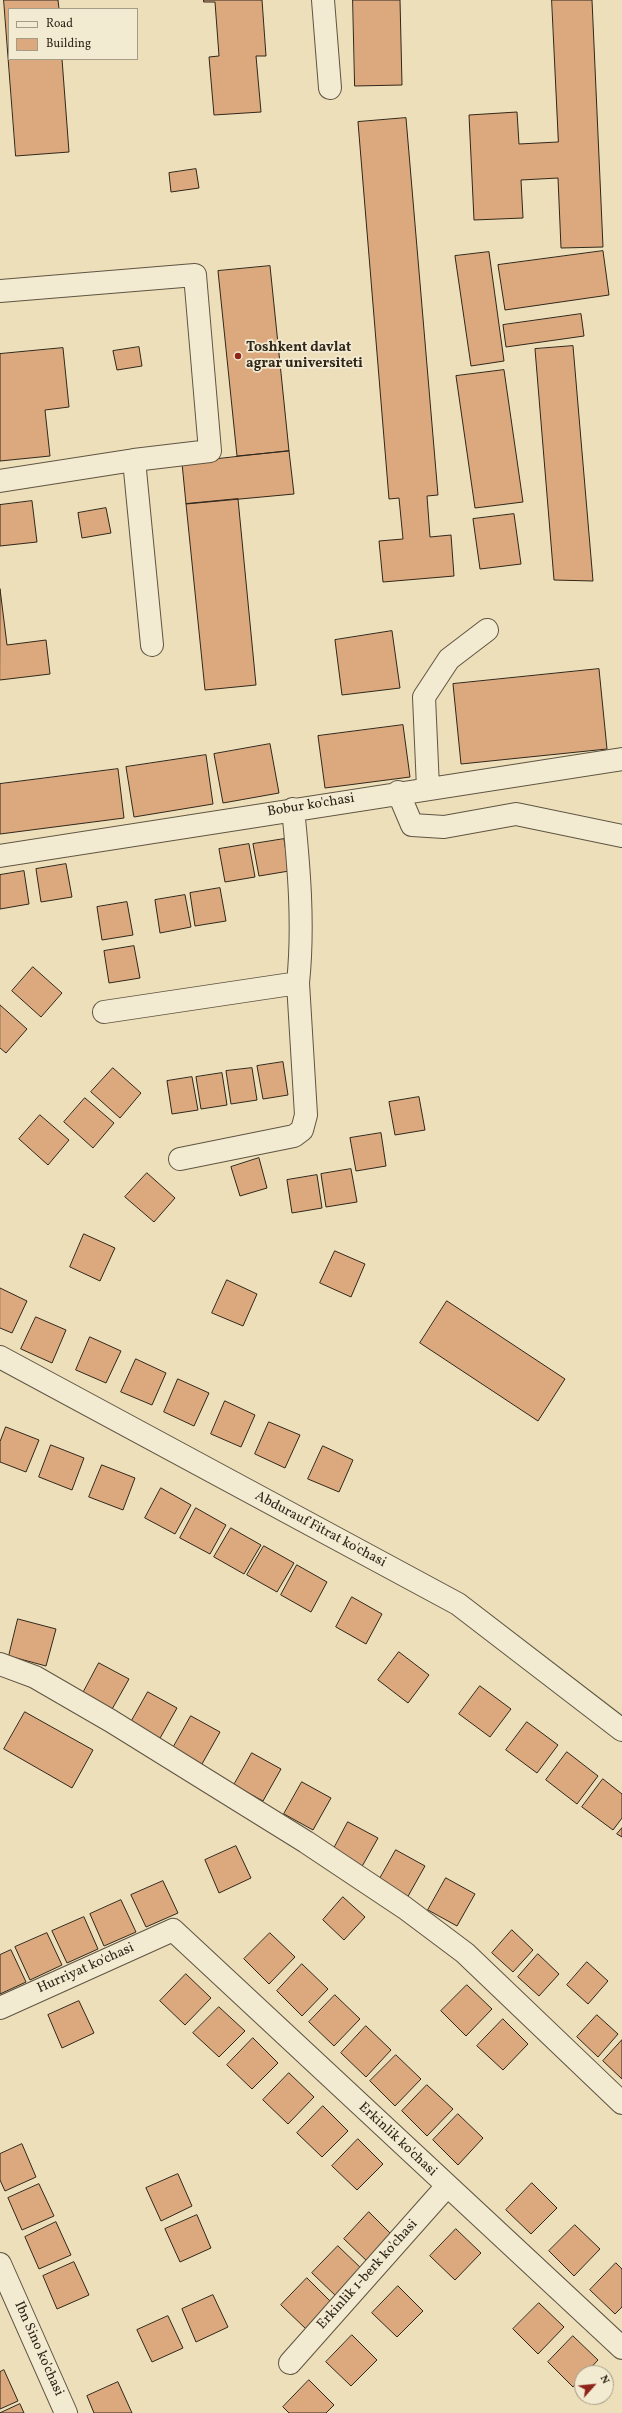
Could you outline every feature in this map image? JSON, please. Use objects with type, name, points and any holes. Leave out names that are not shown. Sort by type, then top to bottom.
[{"type":"street","points":[[323,0],[330,88]]},
{"type":"street","points":[[0,291],[196,275],[210,451],[134,460],[0,481]]},
{"type":"street","points":[[134,460],[152,645]]},
{"type":"street","points":[[428,788],[424,697],[450,659],[487,630]]},
{"type":"street","name":"Bobur ko'chasi","points":[[0,856],[398,792],[622,759]]},
{"type":"street","points":[[398,792],[412,825],[444,828],[516,814],[622,836]]},
{"type":"street","points":[[180,1159],[294,1136],[302,1130],[306,1115],[298,983],[300,962],[300,877],[293,809]]},
{"type":"street","points":[[104,1012],[298,983]]},
{"type":"street","name":"Abdurauf Fitrat ko'chasi","points":[[0,1357],[458,1604],[622,1730]]},
{"type":"street","points":[[0,1664],[36,1677],[111,1721],[306,1842],[405,1908],[466,1953],[622,2103]]},
{"type":"street","name":"Hurriyat ko'chasi","points":[[0,2008],[173,1930]]},
{"type":"street","name":"Erkinlik ko'chasi","points":[[173,1930],[622,2348]]},
{"type":"street","name":"Erkinlik 1-berk ko'chasi","points":[[290,2363],[447,2186]]},
{"type":"street","name":"Ibn Sino ko'chasi","points":[[0,2264],[66,2413]]},
{"type":"building","points":[[4,0],[58,0],[59,8],[8,8],[8,52]]},
{"type":"building","points":[[204,0],[262,0],[266,56],[256,56],[261,112],[214,115],[209,57],[219,56],[215,2],[204,2]]},
{"type":"building","points":[[353,0],[400,0],[402,85],[355,86]]},
{"type":"building","points":[[552,0],[592,0],[603,247],[561,248],[558,178],[521,180],[523,218],[474,220],[469,115],[517,112],[519,144],[558,142]]},
{"type":"building","points":[[9,60],[62,60],[69,152],[16,156]]},
{"type":"building","points":[[406,118],[438,495],[427,496],[430,537],[451,535],[454,576],[383,582],[379,541],[403,539],[399,498],[389,499],[358,122]]},
{"type":"building","points":[[196,169],[199,188],[171,192],[169,173]]},
{"type":"building","points":[[603,251],[609,295],[505,310],[498,265]]},
{"type":"building","points":[[489,252],[504,361],[471,366],[455,256]]},
{"type":"building","points":[[270,266],[289,451],[237,456],[218,271]]},
{"type":"building","points":[[581,314],[584,336],[506,347],[503,325]]},
{"type":"building","points":[[573,346],[593,581],[554,580],[535,349]]},
{"type":"building","points":[[139,347],[142,366],[117,370],[113,351]]},
{"type":"building","points":[[63,348],[69,407],[45,410],[50,456],[0,461],[0,354]]},
{"type":"building","points":[[504,370],[523,502],[475,508],[456,376]]},
{"type":"building","points":[[289,451],[294,494],[186,504],[182,463]]},
{"type":"building","points":[[238,499],[256,685],[205,690],[186,504]]},
{"type":"building","points":[[32,501],[37,542],[0,546],[0,505]]},
{"type":"building","points":[[106,508],[111,533],[82,538],[78,513]]},
{"type":"building","points":[[514,514],[521,564],[480,569],[473,519]]},
{"type":"building","points":[[0,589],[7,645],[46,640],[50,674],[0,680]]},
{"type":"building","points":[[392,631],[400,688],[342,695],[335,640]]},
{"type":"building","points":[[599,669],[607,749],[461,764],[453,684]]},
{"type":"building","points":[[403,725],[410,777],[325,788],[318,736]]},
{"type":"building","points":[[270,744],[279,793],[223,803],[214,754]]},
{"type":"building","points":[[206,755],[213,804],[134,817],[126,767]]},
{"type":"building","points":[[118,769],[124,818],[0,834],[0,784]]},
{"type":"building","points":[[284,839],[289,871],[259,876],[253,844]]},
{"type":"building","points":[[249,844],[255,877],[225,882],[219,849]]},
{"type":"building","points":[[66,864],[72,897],[41,902],[36,869]]},
{"type":"building","points":[[24,871],[29,904],[0,909],[0,875]]},
{"type":"building","points":[[220,888],[226,921],[195,926],[190,893]]},
{"type":"building","points":[[185,895],[191,927],[160,933],[155,900]]},
{"type":"building","points":[[127,902],[133,935],[102,940],[97,907]]},
{"type":"building","points":[[134,946],[140,978],[109,983],[104,951]]},
{"type":"building","points":[[33,967],[62,993],[41,1017],[12,991]]},
{"type":"building","points":[[0,1005],[27,1029],[6,1053],[0,1048]]},
{"type":"building","points":[[283,1062],[288,1095],[263,1099],[257,1066]]},
{"type":"building","points":[[113,1068],[141,1093],[120,1118],[91,1092]]},
{"type":"building","points":[[252,1068],[257,1100],[231,1104],[226,1071]]},
{"type":"building","points":[[222,1073],[227,1105],[201,1109],[196,1077]]},
{"type":"building","points":[[192,1077],[198,1110],[172,1114],[167,1081]]},
{"type":"building","points":[[419,1097],[425,1130],[395,1135],[389,1102]]},
{"type":"building","points":[[85,1098],[114,1123],[93,1148],[64,1122]]},
{"type":"building","points":[[40,1115],[69,1140],[48,1165],[19,1139]]},
{"type":"building","points":[[381,1133],[386,1166],[356,1171],[350,1138]]},
{"type":"building","points":[[259,1158],[267,1188],[240,1196],[231,1167]]},
{"type":"building","points":[[351,1169],[357,1202],[326,1207],[321,1174]]},
{"type":"building","points":[[147,1173],[175,1198],[154,1222],[125,1197]]},
{"type":"building","points":[[317,1175],[322,1208],[292,1213],[287,1180]]},
{"type":"building","points":[[84,1234],[115,1248],[100,1281],[70,1267]]},
{"type":"building","points":[[335,1251],[365,1264],[351,1297],[320,1283]]},
{"type":"building","points":[[227,1280],[257,1294],[243,1326],[212,1313]]},
{"type":"building","points":[[0,1288],[27,1301],[12,1333],[0,1328]]},
{"type":"building","points":[[447,1301],[565,1379],[538,1421],[420,1343]]},
{"type":"building","points":[[36,1317],[66,1330],[52,1363],[21,1349]]},
{"type":"building","points":[[90,1337],[121,1351],[106,1383],[76,1370]]},
{"type":"building","points":[[136,1359],[166,1373],[152,1405],[121,1392]]},
{"type":"building","points":[[178,1379],[209,1393],[194,1426],[164,1412]]},
{"type":"building","points":[[225,1401],[255,1415],[241,1447],[211,1434]]},
{"type":"building","points":[[269,1422],[300,1435],[285,1468],[255,1454]]},
{"type":"building","points":[[6,1427],[39,1440],[26,1472],[0,1462],[0,1442]]},
{"type":"building","points":[[51,1445],[84,1458],[72,1490],[39,1477]]},
{"type":"building","points":[[323,1446],[353,1460],[339,1492],[308,1479]]},
{"type":"building","points":[[102,1465],[135,1478],[123,1510],[89,1497]]},
{"type":"building","points":[[161,1488],[191,1505],[175,1534],[145,1518]]},
{"type":"building","points":[[196,1508],[226,1525],[210,1554],[180,1538]]},
{"type":"building","points":[[231,1528],[261,1545],[244,1574],[214,1557]]},
{"type":"building","points":[[264,1546],[294,1563],[277,1592],[247,1575]]},
{"type":"building","points":[[297,1565],[327,1582],[311,1612],[281,1595]]},
{"type":"building","points":[[352,1597],[382,1614],[366,1644],[336,1627]]},
{"type":"building","points":[[18,1619],[56,1629],[46,1666],[9,1656]]},
{"type":"building","points":[[399,1652],[429,1675],[408,1703],[378,1680]]},
{"type":"building","points":[[99,1663],[129,1679],[111,1711],[82,1695]]},
{"type":"building","points":[[480,1686],[511,1709],[490,1737],[459,1714]]},
{"type":"building","points":[[148,1692],[177,1708],[159,1740],[130,1724]]},
{"type":"building","points":[[25,1712],[93,1750],[72,1788],[4,1749]]},
{"type":"building","points":[[191,1716],[220,1732],[202,1764],[173,1748]]},
{"type":"building","points":[[527,1722],[558,1745],[537,1773],[506,1750]]},
{"type":"building","points":[[567,1752],[598,1776],[577,1804],[546,1780]]},
{"type":"building","points":[[252,1753],[281,1769],[263,1801],[234,1785]]},
{"type":"building","points":[[603,1779],[622,1794],[622,1818],[613,1830],[582,1807]]},
{"type":"building","points":[[302,1782],[331,1798],[313,1830],[284,1814]]},
{"type":"building","points":[[348,1822],[378,1838],[360,1870],[331,1854]]},
{"type":"building","points":[[622,1828],[622,1837],[617,1834]]},
{"type":"building","points":[[236,1846],[251,1878],[219,1893],[205,1860]]},
{"type":"building","points":[[396,1850],[425,1866],[407,1898],[378,1882]]},
{"type":"building","points":[[446,1878],[475,1894],[457,1926],[428,1910]]},
{"type":"building","points":[[163,1881],[178,1913],[146,1927],[131,1895]]},
{"type":"building","points":[[343,1897],[365,1917],[344,1940],[323,1920]]},
{"type":"building","points":[[121,1900],[136,1932],[104,1946],[90,1914]]},
{"type":"building","points":[[84,1917],[98,1949],[67,1963],[52,1931]]},
{"type":"building","points":[[512,1930],[533,1950],[513,1972],[492,1953]]},
{"type":"building","points":[[47,1933],[62,1965],[30,1980],[15,1947]]},
{"type":"building","points":[[270,1933],[295,1957],[269,1984],[244,1959]]},
{"type":"building","points":[[11,1950],[26,1982],[0,1994],[0,1955]]},
{"type":"building","points":[[538,1954],[559,1974],[539,1996],[518,1977]]},
{"type":"building","points":[[587,1962],[608,1981],[588,2004],[567,1985]]},
{"type":"building","points":[[302,1964],[328,1989],[302,2016],[277,1991]]},
{"type":"building","points":[[186,1974],[211,1998],[185,2025],[160,2001]]},
{"type":"building","points":[[467,1985],[492,2009],[466,2036],[441,2011]]},
{"type":"building","points":[[335,1995],[360,2019],[334,2046],[309,2022]]},
{"type":"building","points":[[79,2001],[94,2033],[62,2048],[48,2015]]},
{"type":"building","points":[[219,2007],[245,2031],[219,2057],[193,2033]]},
{"type":"building","points":[[597,2015],[618,2034],[598,2057],[577,2037]]},
{"type":"building","points":[[503,2019],[528,2044],[503,2070],[477,2046]]},
{"type":"building","points":[[366,2026],[391,2050],[366,2077],[341,2053]]},
{"type":"building","points":[[253,2038],[278,2063],[252,2089],[227,2065]]},
{"type":"building","points":[[622,2040],[622,2079],[603,2061]]},
{"type":"building","points":[[396,2055],[421,2079],[395,2106],[370,2081]]},
{"type":"building","points":[[289,2073],[314,2097],[288,2124],[263,2100]]},
{"type":"building","points":[[427,2085],[453,2109],[427,2136],[402,2111]]},
{"type":"building","points":[[323,2106],[348,2131],[322,2157],[297,2133]]},
{"type":"building","points":[[458,2114],[483,2138],[458,2165],[433,2140]]},
{"type":"building","points":[[358,2139],[383,2164],[357,2190],[332,2166]]},
{"type":"building","points":[[22,2144],[36,2177],[5,2191],[0,2180],[0,2154]]},
{"type":"building","points":[[178,2174],[192,2206],[161,2221],[146,2188]]},
{"type":"building","points":[[532,2183],[557,2208],[531,2234],[506,2210]]},
{"type":"building","points":[[39,2184],[54,2216],[22,2230],[8,2198]]},
{"type":"building","points":[[369,2212],[394,2237],[369,2263],[344,2239]]},
{"type":"building","points":[[197,2215],[211,2248],[180,2262],[165,2229]]},
{"type":"building","points":[[56,2222],[71,2255],[39,2269],[25,2237]]},
{"type":"building","points":[[575,2225],[600,2249],[574,2276],[549,2251]]},
{"type":"building","points":[[456,2229],[481,2253],[455,2280],[430,2256]]},
{"type":"building","points":[[338,2246],[363,2270],[337,2297],[312,2273]]},
{"type":"building","points":[[74,2262],[89,2295],[57,2309],[43,2276]]},
{"type":"building","points":[[616,2263],[622,2269],[622,2307],[615,2314],[590,2290]]},
{"type":"building","points":[[307,2278],[332,2303],[306,2329],[281,2305]]},
{"type":"building","points":[[398,2286],[423,2311],[397,2337],[372,2313]]},
{"type":"building","points":[[213,2295],[228,2327],[196,2342],[182,2309]]},
{"type":"building","points":[[539,2303],[564,2327],[538,2354],[513,2329]]},
{"type":"building","points":[[168,2316],[183,2348],[152,2362],[137,2330]]},
{"type":"building","points":[[352,2335],[377,2360],[351,2386],[326,2362]]},
{"type":"building","points":[[573,2336],[598,2360],[593,2365],[574,2365],[573,2387],[548,2362]]},
{"type":"building","points":[[4,2370],[18,2401],[0,2409],[0,2372]]},
{"type":"building","points":[[309,2380],[334,2405],[326,2413],[289,2413],[283,2407]]},
{"type":"building","points":[[118,2382],[132,2413],[94,2413],[87,2396]]},
{"type":"building","points":[[20,2404],[24,2413],[0,2413]]},
{"type":"place","name":"Toshkent davlat agrar universiteti","points":[[238,356]]}]
